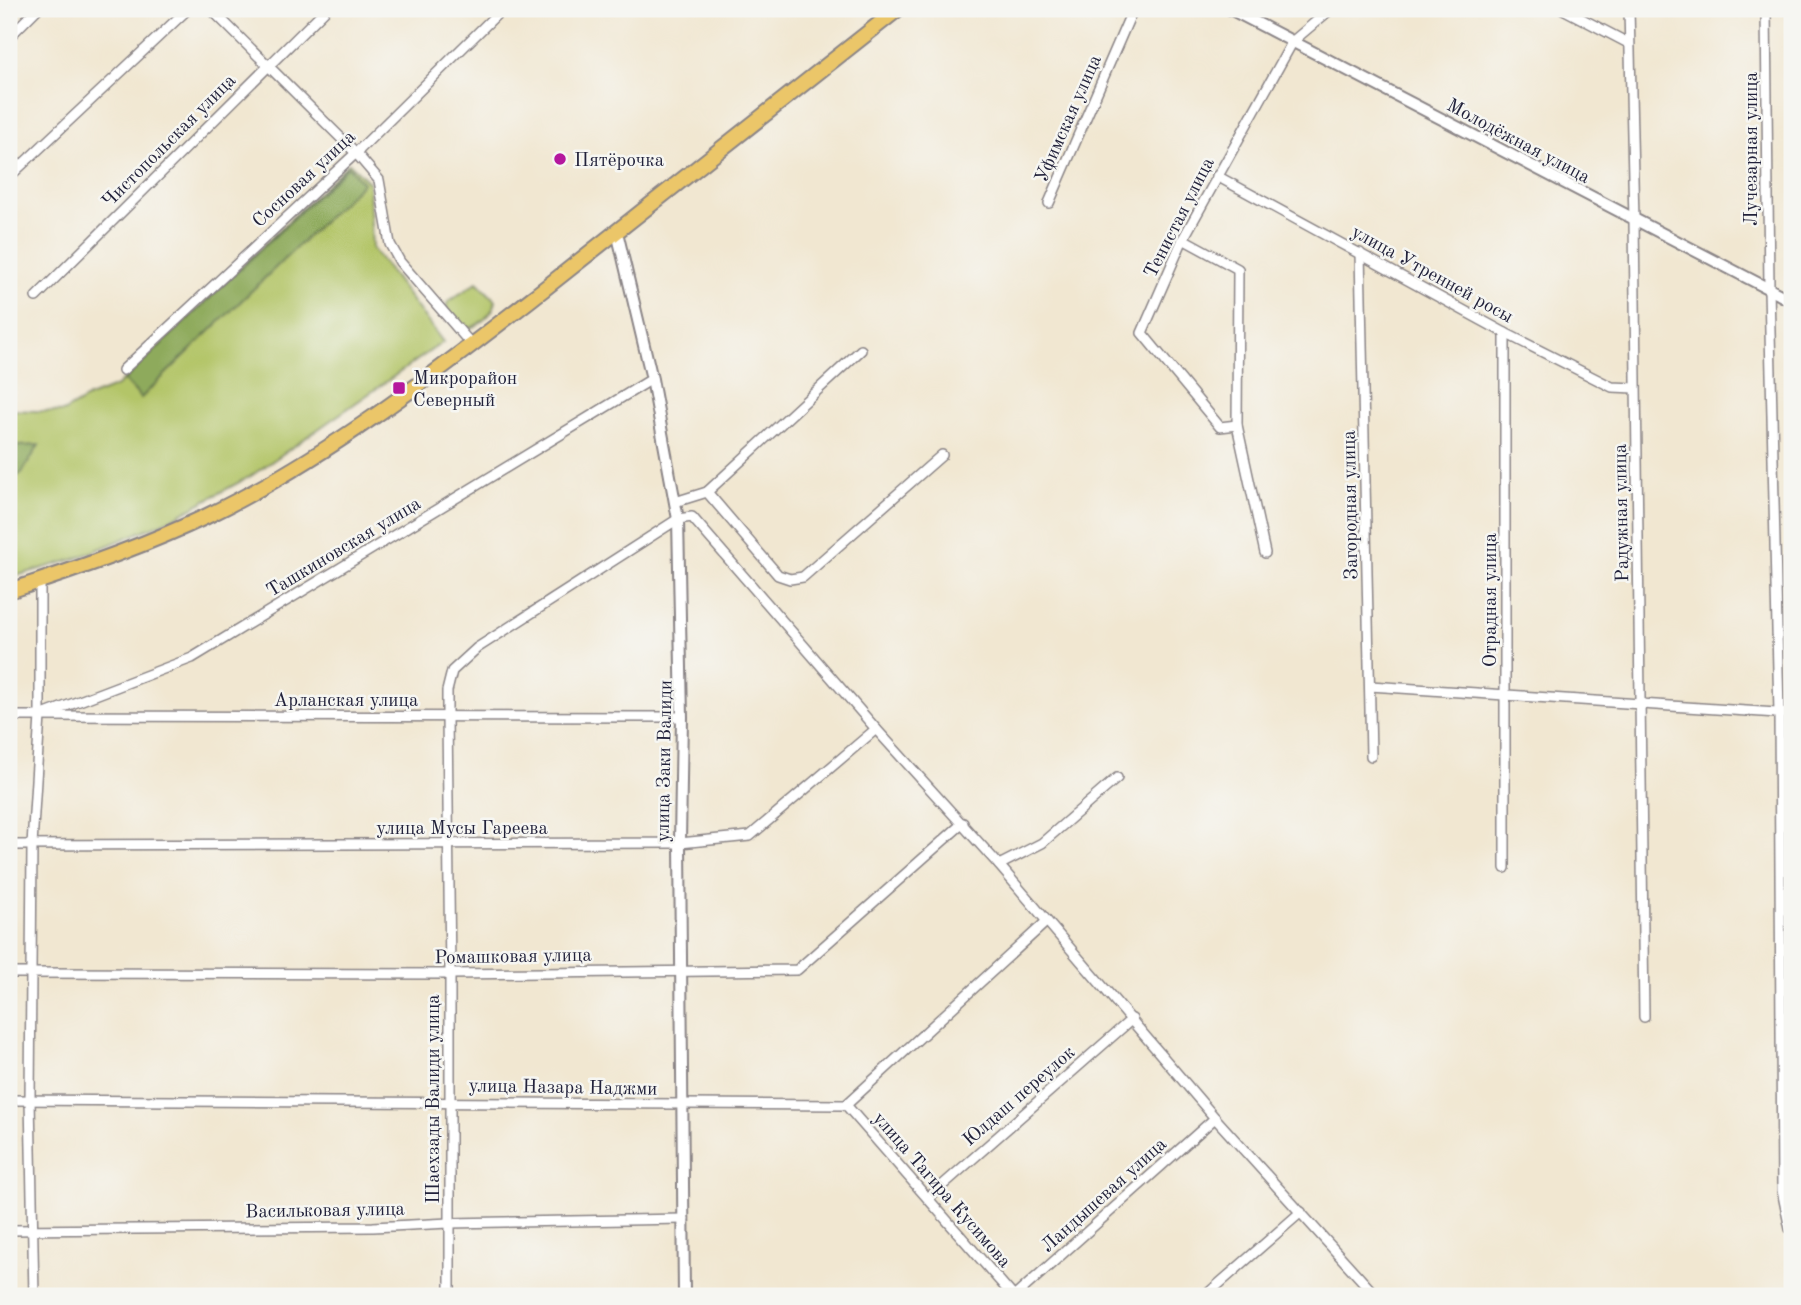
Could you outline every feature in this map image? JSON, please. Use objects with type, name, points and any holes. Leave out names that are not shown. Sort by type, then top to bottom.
[{"type":"main road","points":[[9,591],[205,516],[262,486],[369,421],[472,345],[898,9]]},
{"type":"street","points":[[9,37],[37,9]]},
{"type":"street","points":[[9,177],[188,9]]},
{"type":"street","points":[[211,9],[356,152],[379,180],[390,244],[400,262],[472,345]]},
{"type":"street","name":"Чистопольская улица","points":[[36,297],[326,9]]},
{"type":"street","name":"Сосновая улица","points":[[123,370],[356,152],[502,9]]},
{"type":"street","name":"Уфимская улица","points":[[1049,203],[1133,9]]},
{"type":"street","name":"Молодёжная улица","points":[[1230,9],[1792,301]]},
{"type":"street","name":"Тенистая улица","points":[[1237,425],[1220,427],[1142,333],[1183,239],[1293,41],[1331,9]]},
{"type":"street","points":[[1563,9],[1628,43]]},
{"type":"street","name":"Радужная улица","points":[[1629,9],[1644,1017]]},
{"type":"street","name":"Лучезарная улица","points":[[1766,9],[1769,289],[1779,713],[1782,1190],[1790,1229]]},
{"type":"street","name":"улица Утренней росы","points":[[1217,176],[1505,333],[1612,387],[1635,388]]},
{"type":"street","name":"улица Заки Валиди","points":[[617,232],[652,379],[678,519],[682,717],[680,843],[684,1296]]},
{"type":"street","points":[[1183,239],[1238,268],[1237,425],[1265,553]]},
{"type":"street","name":"Загородная улица","points":[[1360,253],[1371,756]]},
{"type":"street","name":"Отрадная улица","points":[[1505,333],[1505,868]]},
{"type":"street","points":[[675,502],[707,492],[861,350]]},
{"type":"street","name":"Ташкиновская улица","points":[[40,716],[191,658],[652,379]]},
{"type":"street","points":[[707,492],[778,575],[790,579],[803,577],[942,455]]},
{"type":"street","points":[[678,519],[692,517],[876,729],[963,823],[1215,1118],[1376,1296]]},
{"type":"street","name":"Шаехзады Валиди улица","points":[[450,1296],[447,691],[452,671],[477,648],[678,519]]},
{"type":"street","points":[[34,1296],[30,1100],[32,845],[40,716],[40,581]]},
{"type":"street","points":[[1370,686],[1792,714]]},
{"type":"street","name":"Арланская улица","points":[[9,716],[682,717]]},
{"type":"street","name":"улица Мусы Гареева","points":[[9,845],[680,843],[750,836],[876,729]]},
{"type":"street","points":[[999,865],[1042,843],[1118,778]]},
{"type":"street","name":"Ромашковая улица","points":[[9,973],[450,974],[797,970],[963,823]]},
{"type":"street","points":[[846,1105],[1046,922]]},
{"type":"street","name":"Юлдаш переулок","points":[[928,1198],[1132,1018]]},
{"type":"street","points":[[1781,1027],[1792,1028]]},
{"type":"street","name":"улица Назара Наджми","points":[[9,1100],[846,1105]]},
{"type":"street","name":"улица Тагира Кусимова","points":[[846,1105],[1014,1296]]},
{"type":"street","name":"Ландышевая улица","points":[[1014,1296],[1215,1118]]},
{"type":"street","points":[[1205,1296],[1301,1212]]},
{"type":"street","name":"Васильковая улица","points":[[9,1230],[373,1227],[449,1223],[684,1220]]},
{"type":"green space","points":[[349,163],[369,182],[372,248],[443,342],[251,476],[169,520],[75,559],[9,578],[9,410],[63,412],[89,397],[117,386]]},
{"type":"green space","points":[[348,166],[363,183],[141,398],[124,380]]},
{"type":"green space","points":[[477,282],[496,301],[483,320],[473,327],[463,329],[446,307],[448,302]]},
{"type":"green space","points":[[39,445],[22,473],[9,481],[9,451],[18,446]]},
{"type":"place","name":"Пятёрочка","points":[[560,159]]},
{"type":"place","name":"Микрорайон Северный","points":[[399,388]]}]
